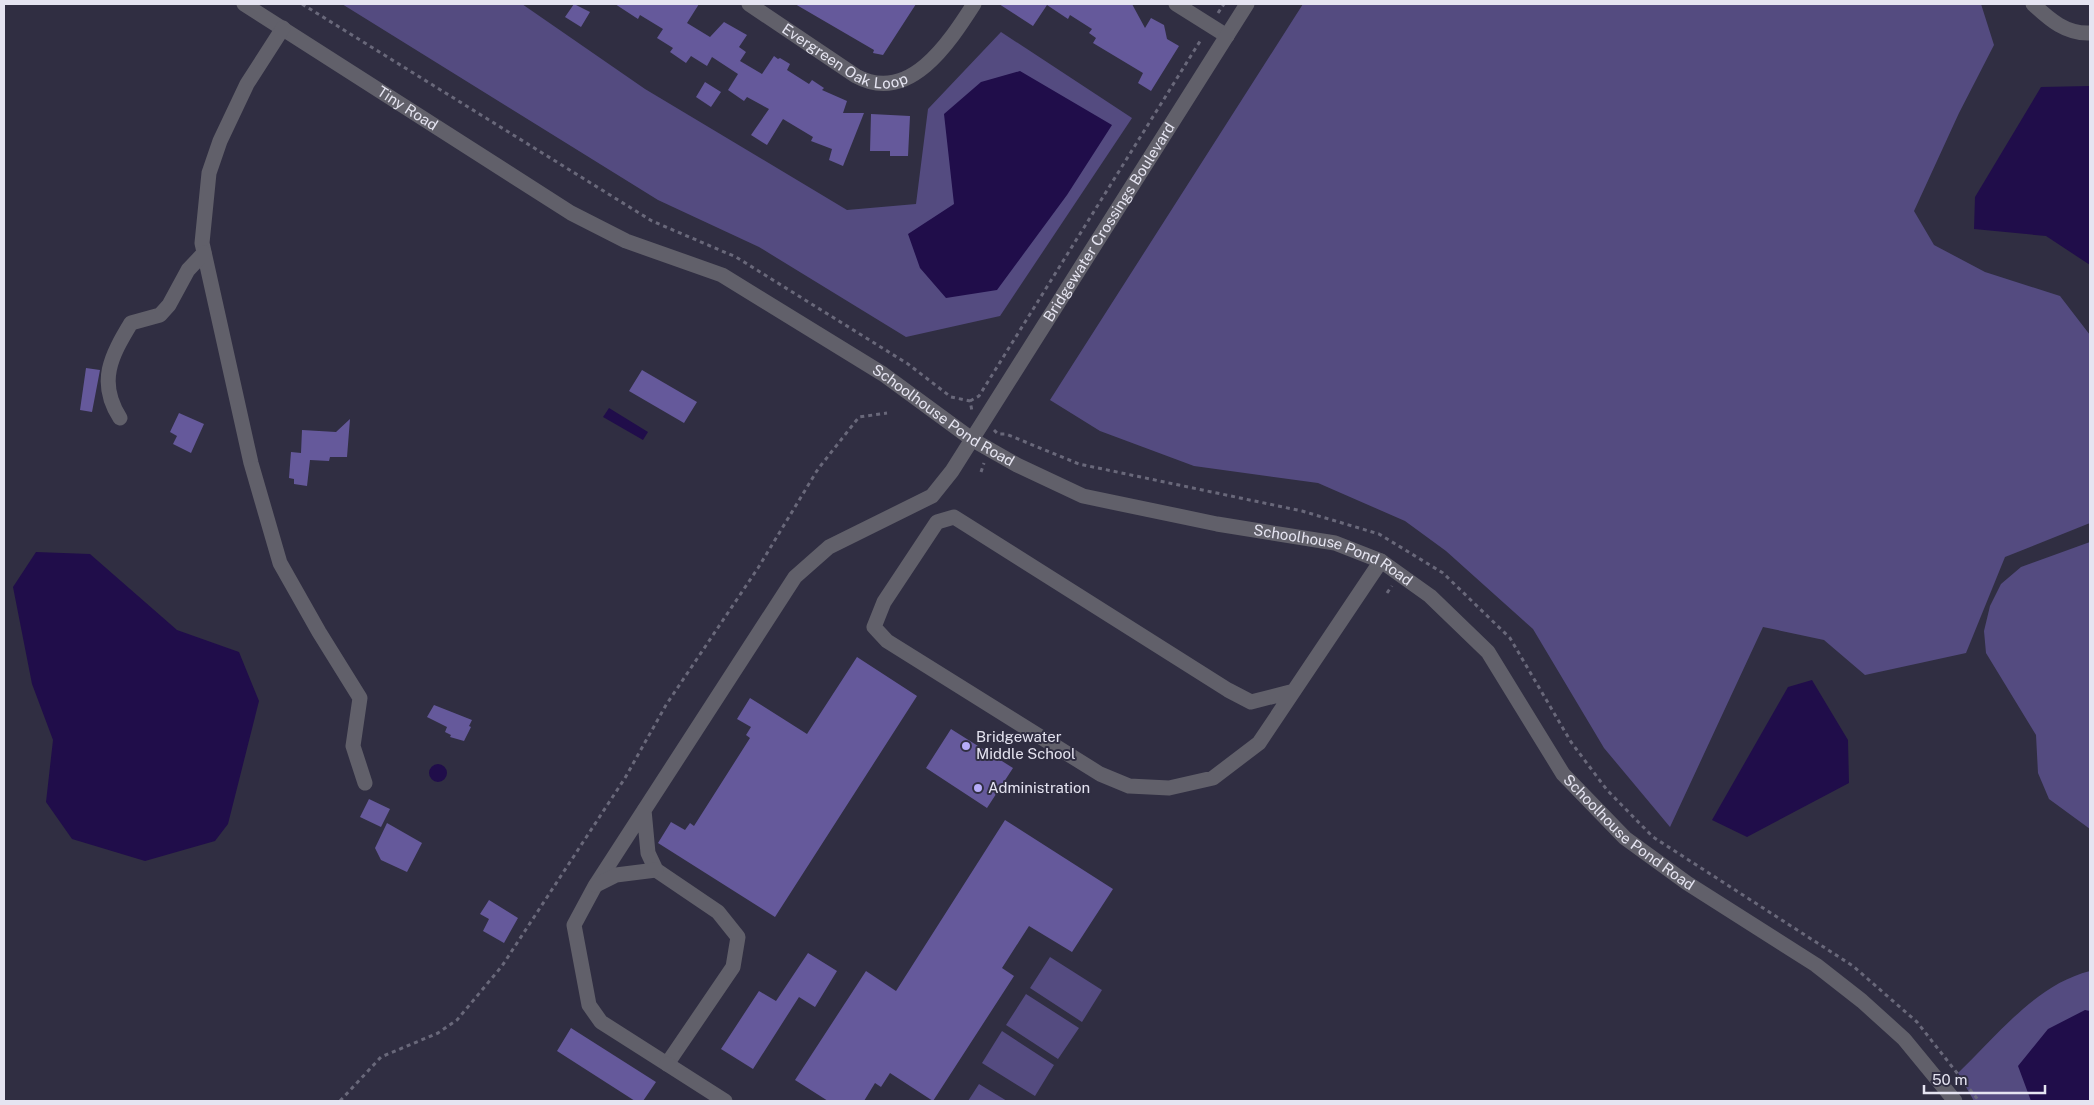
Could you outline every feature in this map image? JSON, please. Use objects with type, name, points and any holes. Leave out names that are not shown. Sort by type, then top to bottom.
[{"type":"street","name":"Tiny Road","points":[[244,4],[571,212]]},
{"type":"street","name":"Evergreen Oak Loop","points":[[749,4],[869,84],[887,86],[902,82],[915,75],[948,41],[974,4]]},
{"type":"street","points":[[1176,4],[1227,36]]},
{"type":"street","name":"Bridgewater Crossings Boulevard","points":[[595,886],[795,577],[829,547],[932,496],[973,440],[1247,4]]},
{"type":"street","points":[[2033,4],[2052,22],[2076,34],[2090,33]]},
{"type":"street","points":[[283,28],[247,84],[220,140],[209,173],[202,243],[251,463],[280,563],[319,632],[360,698],[353,746],[365,783]]},
{"type":"street","name":"Schoolhouse Pond Road","points":[[571,212],[626,241],[722,275],[758,295],[883,374],[973,440],[1017,465],[1083,496],[1217,524],[1334,543],[1381,561],[1430,596],[1488,652],[1563,774],[1625,838],[1686,883],[1816,965],[1862,1001],[1904,1039],[1955,1101]]},
{"type":"street","points":[[120,418],[110,403],[109,390],[110,363],[116,347],[131,322],[160,315],[170,305],[188,270],[204,253]]},
{"type":"street","points":[[1294,691],[1251,702],[1228,690],[954,517],[938,522],[884,602],[874,627],[887,641],[1100,774],[1129,786],[1170,788],[1213,778],[1259,743],[1294,691],[1381,561]]},
{"type":"street","points":[[644,810],[648,853],[656,870],[718,912],[738,937],[733,966],[667,1064]]},
{"type":"street","points":[[656,870],[616,874],[595,886],[574,925],[589,1005],[601,1022],[725,1101]]},
{"type":"path","points":[[1216,16],[1224,4]]},
{"type":"path","points":[[970,401],[979,396],[1204,36]]},
{"type":"path","points":[[340,1101],[381,1056],[438,1033],[457,1020],[502,966],[625,778],[666,705],[758,568],[818,469],[859,417],[887,412]]},
{"type":"shaded area","points":[[342,4],[522,4],[645,89],[847,210],[916,204],[928,109],[1001,32],[1132,118],[1000,316],[906,337],[759,247],[658,200]]},
{"type":"shaded area","points":[[1303,4],[1981,4],[1994,45],[1959,113],[1914,211],[1934,245],[1985,272],[2060,296],[2090,335],[2090,523],[2005,557],[1966,653],[1865,675],[1824,640],[1763,627],[1670,827],[1604,748],[1533,629],[1446,551],[1405,521],[1318,483],[1194,466],[1100,431],[1050,400]]},
{"type":"shaded area","points":[[1020,71],[1112,125],[1067,195],[997,290],[946,298],[920,268],[908,234],[954,204],[944,114],[981,82]]},
{"type":"shaded area","points":[[2089,86],[2090,265],[2046,236],[1974,229],[1975,197],[2041,87]]},
{"type":"shaded area","points":[[609,408],[648,432],[643,440],[603,417]]},
{"type":"shaded area","points":[[2090,542],[2090,829],[2049,799],[2038,773],[2036,735],[1986,653],[1984,631],[1990,606],[2001,584],[2021,567]]},
{"type":"shaded area","points":[[36,552],[90,554],[177,630],[239,652],[259,701],[228,824],[215,841],[145,861],[72,839],[46,802],[53,740],[32,684],[13,587]]},
{"type":"shaded area","points":[[1812,680],[1848,740],[1849,783],[1747,837],[1712,820],[1788,687]]},
{"type":"shaded area","points":[[434,764],[442,764],[447,769],[445,780],[434,782],[429,777],[429,769]]},
{"type":"shaded area","points":[[1050,957],[1102,990],[1082,1022],[1030,988]]},
{"type":"shaded area","points":[[2090,971],[2090,1101],[1974,1101],[1958,1073],[2018,1013],[2035,999],[2070,978]]},
{"type":"shaded area","points":[[1026,994],[1079,1028],[1058,1059],[1006,1025]]},
{"type":"shaded area","points":[[2085,1010],[2090,1011],[2090,1101],[2031,1101],[2018,1066],[2048,1029]]},
{"type":"shaded area","points":[[1002,1031],[1054,1065],[1035,1096],[982,1063]]},
{"type":"shaded area","points":[[979,1084],[1007,1101],[968,1101]]},
{"type":"building","points":[[574,4],[590,12],[581,27],[565,17]]},
{"type":"building","points":[[615,4],[699,4],[687,23],[710,37],[724,22],[747,35],[739,47],[746,52],[740,61],[762,74],[774,56],[778,59],[780,58],[790,64],[787,70],[809,84],[812,80],[824,88],[822,90],[847,101],[843,113],[864,113],[843,166],[829,160],[832,149],[811,141],[813,137],[783,119],[767,145],[751,135],[769,109],[747,97],[744,101],[728,90],[738,74],[712,57],[707,66],[691,56],[686,63],[670,52],[673,48],[657,38],[663,29],[640,15],[638,19]]},
{"type":"building","points":[[795,4],[916,4],[883,55],[873,53],[874,50]]},
{"type":"building","points":[[999,4],[1132,4],[1145,28],[1151,18],[1164,25],[1167,39],[1179,46],[1151,91],[1138,83],[1143,73],[1093,43],[1096,38],[1089,33],[1092,29],[1070,15],[1068,19],[1047,5],[1033,26]]},
{"type":"building","points":[[705,82],[721,92],[711,107],[696,97]]},
{"type":"building","points":[[871,114],[910,116],[908,156],[890,156],[890,151],[870,151]]},
{"type":"building","points":[[86,368],[100,370],[92,412],[80,410]]},
{"type":"building","points":[[642,370],[697,402],[684,423],[629,391]]},
{"type":"building","points":[[179,413],[204,424],[191,453],[173,444],[177,436],[170,432]]},
{"type":"building","points":[[350,419],[347,457],[330,457],[329,461],[310,460],[307,486],[294,484],[294,479],[289,478],[291,452],[301,453],[302,430],[336,432]]},
{"type":"building","points":[[857,657],[917,696],[775,917],[658,843],[671,822],[685,830],[690,823],[694,826],[750,738],[746,735],[751,727],[737,719],[750,698],[807,734]]},
{"type":"building","points":[[434,705],[472,720],[469,726],[471,727],[464,741],[450,737],[451,735],[445,732],[447,727],[427,717]]},
{"type":"building","name":"Administration","points":[[951,729],[1013,768],[987,808],[926,768]]},
{"type":"building","points":[[369,799],[390,809],[381,827],[360,817]]},
{"type":"building","points":[[1005,820],[1113,889],[1072,952],[1029,926],[1002,968],[1014,976],[933,1101],[890,1073],[881,1087],[875,1083],[864,1101],[828,1101],[795,1080],[866,971],[896,991]]},
{"type":"building","points":[[387,823],[422,843],[407,872],[381,860],[375,848]]},
{"type":"building","points":[[489,900],[518,918],[504,943],[483,931],[489,919],[480,914]]},
{"type":"building","points":[[808,953],[837,971],[815,1007],[799,997],[753,1069],[721,1049],[759,991],[776,1001]]},
{"type":"building","points":[[571,1028],[656,1082],[643,1101],[635,1101],[557,1051]]},
{"type":"place","name":"Bridgewater Middle School","points":[[966,746]]},
{"type":"place","name":"Administration","points":[[978,788]]}]
